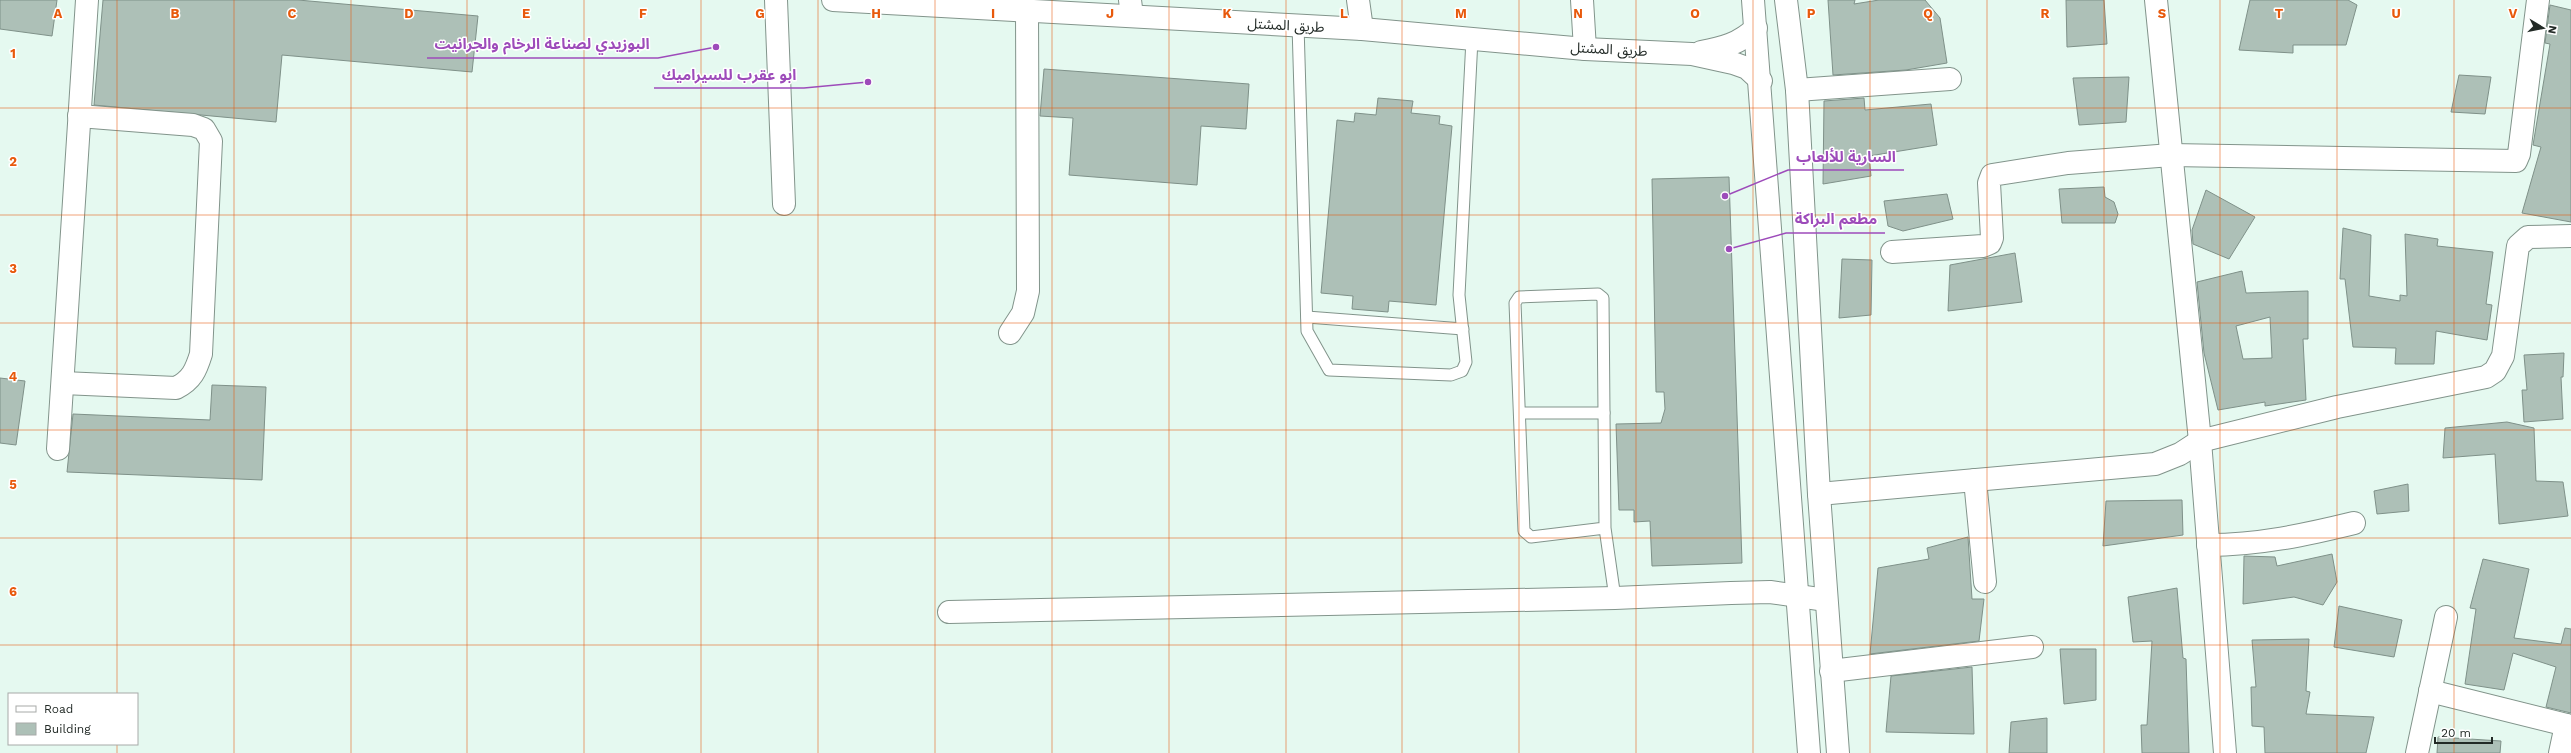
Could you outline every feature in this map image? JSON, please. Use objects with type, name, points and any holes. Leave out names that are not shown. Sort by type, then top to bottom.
[{"type":"main road","points":[[58,448],[87,0]]},
{"type":"main road","points":[[776,0],[784,204]]},
{"type":"main road","name":"طريق المشتل","points":[[833,0],[913,2],[1027,10],[1131,8],[1298,25],[1362,29],[1585,49],[1692,54],[1733,63],[1748,68],[1761,81]]},
{"type":"main road","points":[[1358,0],[1362,29]]},
{"type":"main road","points":[[1582,0],[1585,49]]},
{"type":"main road","points":[[1753,0],[1761,81],[1797,595],[1810,753]]},
{"type":"main road","points":[[1786,0],[1797,90],[1819,494],[1838,753]]},
{"type":"main road","points":[[2156,0],[2200,441],[2225,753]]},
{"type":"main road","points":[[1892,252],[1983,246],[1990,243],[1992,238],[1989,183],[1992,175],[1996,173],[2068,162],[2171,155],[2516,161],[2519,154],[2538,0]]},
{"type":"main road","points":[[1010,333],[1023,313],[1028,291],[1027,10]]},
{"type":"main road","name":"طريق المشتل","points":[[1692,54],[1728,47],[1745,38],[1756,28]]},
{"type":"main road","points":[[1797,90],[1950,79]]},
{"type":"main road","points":[[63,384],[176,388],[187,382],[196,371],[201,354],[211,141],[204,129],[193,125],[79,116]]},
{"type":"main road","points":[[1819,494],[2155,464],[2180,454],[2200,441],[2337,407],[2486,377],[2495,371],[2503,356],[2518,246],[2528,237],[2571,236]]},
{"type":"main road","points":[[1975,480],[1985,582]]},
{"type":"main road","points":[[2208,545],[2244,545],[2296,537],[2354,523]]},
{"type":"main road","points":[[949,612],[1615,598],[1770,592],[1826,600]]},
{"type":"main road","points":[[2417,753],[2446,617]]},
{"type":"main road","points":[[1831,671],[2032,647]]},
{"type":"main road","points":[[2430,691],[2569,725],[2560,753]]},
{"type":"lane","points":[[1298,25],[1307,331],[1329,370],[1452,375],[1462,371],[1466,362],[1459,295],[1472,39]]},
{"type":"lane","points":[[1605,528],[1531,537],[1524,532],[1517,299],[1598,294],[1603,298],[1605,528],[1615,598]]},
{"type":"lane","points":[[1307,317],[1463,329]]},
{"type":"lane","points":[[1520,413],[1604,413]]},
{"type":"building","points":[[0,0],[57,0],[52,36],[0,29]]},
{"type":"building","points":[[103,0],[298,0],[478,16],[472,72],[282,55],[276,122],[94,105]]},
{"type":"building","points":[[1828,0],[1855,0],[1854,4],[1879,0],[1925,0],[1940,18],[1947,63],[1906,70],[1833,75]]},
{"type":"building","points":[[2066,0],[2104,0],[2107,44],[2067,47]]},
{"type":"building","points":[[2250,0],[2348,0],[2357,5],[2346,45],[2293,45],[2293,53],[2239,50]]},
{"type":"building","points":[[2550,5],[2571,10],[2571,222],[2522,213],[2541,147],[2533,145],[2550,44],[2545,43]]},
{"type":"building","points":[[1044,69],[1249,84],[1246,129],[1201,126],[1197,185],[1069,175],[1073,118],[1040,116]]},
{"type":"building","points":[[2459,75],[2491,77],[2485,114],[2451,112]]},
{"type":"building","points":[[2129,77],[2126,122],[2079,125],[2073,78]]},
{"type":"building","points":[[1378,98],[1413,101],[1411,113],[1440,116],[1439,124],[1452,126],[1436,305],[1389,301],[1388,312],[1352,309],[1353,296],[1321,293],[1337,120],[1354,122],[1355,113],[1376,115]]},
{"type":"building","points":[[1864,98],[1865,110],[1931,104],[1937,145],[1869,156],[1871,176],[1823,184],[1824,101]]},
{"type":"building","points":[[1729,177],[1742,563],[1652,566],[1650,521],[1634,522],[1634,510],[1619,510],[1616,424],[1661,423],[1665,409],[1664,392],[1656,392],[1652,179]]},
{"type":"building","points":[[2104,187],[2105,197],[2114,202],[2118,214],[2115,223],[2062,223],[2059,189]]},
{"type":"building","points":[[2206,190],[2255,217],[2229,259],[2193,244],[2192,230]]},
{"type":"building","points":[[1947,194],[1953,219],[1903,231],[1888,226],[1884,201]]},
{"type":"building","points":[[2343,228],[2371,235],[2369,296],[2400,301],[2400,295],[2407,296],[2405,234],[2438,239],[2437,246],[2493,252],[2486,304],[2492,305],[2487,340],[2436,331],[2434,364],[2395,364],[2396,348],[2353,347],[2345,279],[2340,279]]},
{"type":"building","points":[[2015,253],[2022,302],[1948,311],[1950,265]]},
{"type":"building","points":[[1842,259],[1872,260],[1871,315],[1839,318]]},
{"type":"building","points":[[2242,271],[2246,293],[2308,291],[2308,339],[2303,339],[2306,400],[2265,406],[2265,402],[2218,410],[2204,353],[2197,282]],"holes":[[[2270,317],[2272,358],[2243,359],[2236,326]]]},
{"type":"building","points":[[2564,353],[2563,377],[2561,377],[2563,419],[2524,422],[2522,390],[2527,390],[2524,355]]},
{"type":"building","points":[[0,378],[25,381],[16,445],[0,443]]},
{"type":"building","points":[[212,385],[266,387],[262,480],[67,472],[73,414],[210,420]]},
{"type":"building","points":[[2507,422],[2534,428],[2536,481],[2563,482],[2568,516],[2499,524],[2495,454],[2443,458],[2445,428]]},
{"type":"building","points":[[2408,484],[2409,511],[2377,514],[2374,491]]},
{"type":"building","points":[[2182,500],[2183,535],[2103,546],[2106,501]]},
{"type":"building","points":[[1968,537],[1972,599],[1984,599],[1979,641],[1870,654],[1878,568],[1929,559],[1927,548]]},
{"type":"building","points":[[2332,554],[2337,582],[2323,605],[2294,597],[2243,604],[2244,556],[2275,557],[2277,566]]},
{"type":"building","points":[[2483,559],[2529,569],[2514,638],[2561,644],[2565,628],[2571,629],[2571,713],[2546,707],[2556,667],[2513,653],[2504,690],[2465,684],[2476,609],[2470,608]]},
{"type":"building","points":[[2177,588],[2183,658],[2186,659],[2189,753],[2142,753],[2141,725],[2147,725],[2152,641],[2133,642],[2128,597]]},
{"type":"building","points":[[2339,606],[2402,620],[2394,657],[2334,647]]},
{"type":"building","points":[[2309,639],[2306,691],[2310,692],[2306,714],[2374,717],[2366,753],[2265,753],[2264,727],[2252,726],[2251,687],[2256,687],[2252,640]]},
{"type":"building","points":[[2060,649],[2096,649],[2096,700],[2064,704]]},
{"type":"building","points":[[1972,667],[1974,734],[1886,732],[1891,676]]},
{"type":"building","points":[[2047,718],[2047,753],[2009,753],[2011,722]]},
{"type":"building","points":[[2438,737],[2501,741],[2500,753],[2437,753]]},
{"type":"place","name":"البوزيدي لصناعة الرخام والجرانيت","points":[[716,47]]},
{"type":"place","name":"ابو عقرب للسيراميك","points":[[868,82]]},
{"type":"place","name":"السارية للألعاب","points":[[1725,196]]},
{"type":"place","name":"مطعم البراكة","points":[[1729,249]]}]
